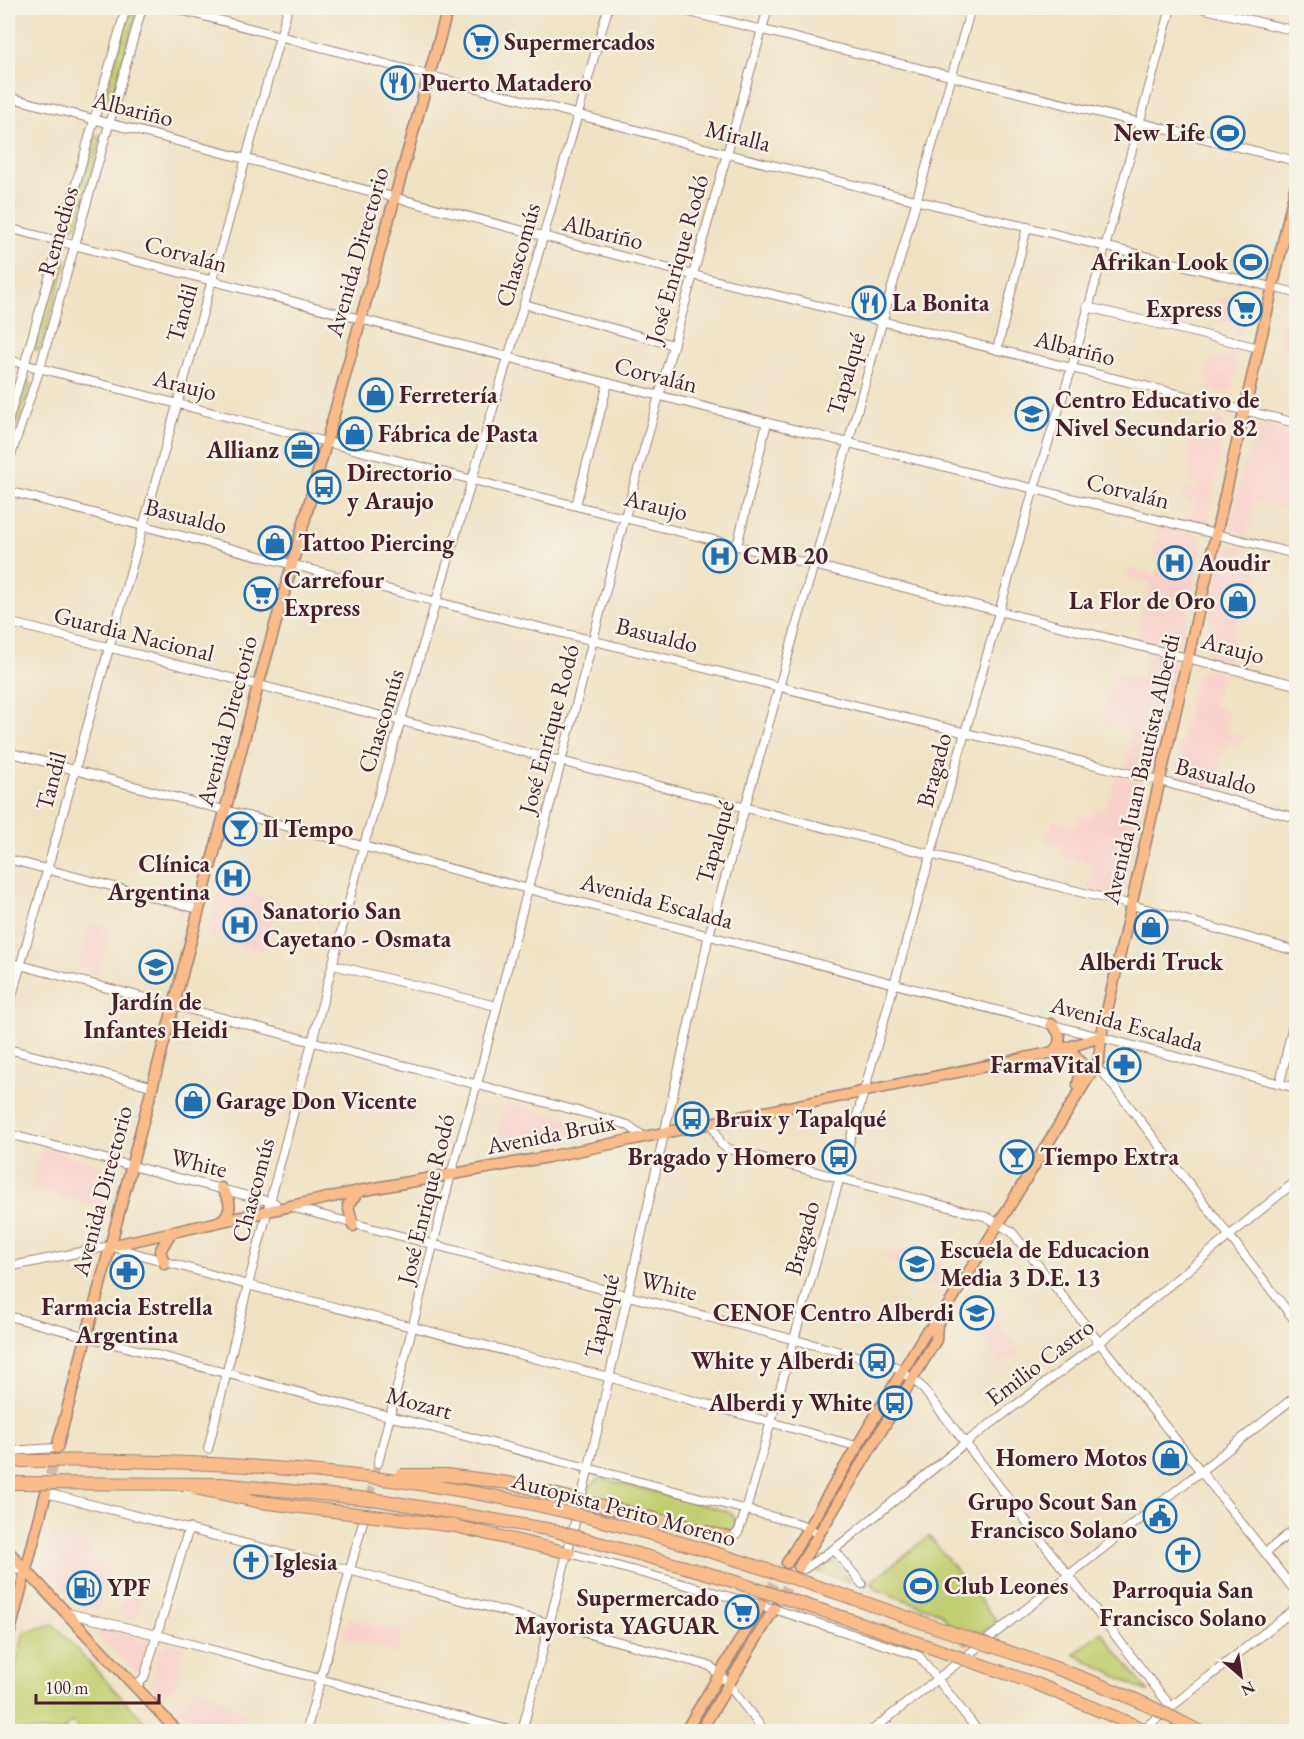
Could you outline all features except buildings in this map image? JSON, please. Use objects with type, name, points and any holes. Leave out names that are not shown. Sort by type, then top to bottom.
[{"type":"highway","name":"Autopista Perito Moreno","points":[[8,1462],[100,1460],[235,1464],[350,1474],[495,1497],[640,1532],[851,1598],[1116,1692],[1201,1731]]},
{"type":"highway","points":[[350,1474],[446,1475],[484,1479],[730,1538]]},
{"type":"highway","name":"Autopista Perito Moreno","points":[[8,1483],[221,1484],[379,1500],[563,1533],[717,1576],[848,1619],[1037,1684],[1150,1731]]},
{"type":"highway","points":[[179,1484],[222,1496],[260,1502],[454,1526],[569,1553]]},
{"type":"main road","name":"Avenida Directorio","points":[[57,1448],[132,1166],[172,1004],[258,686],[448,8]]},
{"type":"main road","name":"Avenida Juan Bautista Alberdi","points":[[787,1563],[926,1332],[937,1324],[1075,1095],[1095,1067],[1101,1051],[1101,1037],[1296,185]]},
{"type":"main road","points":[[1051,1024],[1056,1028],[1060,1039],[1054,1052],[1074,1054],[1082,1063],[1082,1074],[1075,1095]]},
{"type":"main road","name":"Avenida Bruix","points":[[110,1246],[214,1223],[270,1206],[287,1206],[664,1133],[1054,1052],[1101,1037]]},
{"type":"main road","points":[[214,1223],[223,1219],[230,1208],[227,1195],[221,1188]]},
{"type":"main road","points":[[353,1226],[348,1205],[359,1191]]},
{"type":"main road","points":[[165,1264],[160,1251],[170,1234]]},
{"type":"main road","name":"Avenida Juan Bautista Alberdi","points":[[801,1568],[819,1534],[936,1340],[937,1324]]},
{"type":"main road","points":[[8,1639],[45,1493]]},
{"type":"main road","points":[[8,1551],[178,1731]]},
{"type":"main road","points":[[685,1731],[720,1675],[768,1607]]},
{"type":"main road","points":[[700,1731],[729,1685],[768,1607]]},
{"type":"street","name":"Remedios","points":[[8,421],[26,365],[126,8]]},
{"type":"street","name":"Remedios","points":[[8,464],[40,368],[142,8]]},
{"type":"street","name":"Miralla","points":[[172,8],[579,113],[727,154],[1296,293]]},
{"type":"street","name":"Tandil","points":[[8,1010],[244,157],[288,8]]},
{"type":"street","name":"Chascomús","points":[[208,1449],[229,1373],[248,1285],[364,845],[509,358],[608,8]]},
{"type":"street","points":[[673,8],[1296,161]]},
{"type":"street","name":"José Enrique Rodó","points":[[378,1463],[451,1174],[477,1084],[526,887],[592,640],[768,8]]},
{"type":"street","name":"Tapalqué","points":[[522,1731],[569,1553],[709,935],[971,8]]},
{"type":"street","name":"Bragado","points":[[730,1538],[738,1533],[747,1509],[1034,488],[1072,367],[1103,246],[1171,8]]},
{"type":"street","points":[[1201,8],[1296,32]]},
{"type":"street","name":"Albariño","points":[[10,98],[693,275],[1296,423]]},
{"type":"street","points":[[8,117],[10,98]]},
{"type":"street","points":[[997,350],[1027,227]]},
{"type":"street","name":"Corvalán","points":[[8,228],[509,358],[1296,554]]},
{"type":"street","points":[[524,304],[673,345]]},
{"type":"street","points":[[1087,307],[1259,348]]},
{"type":"street","name":"Araujo","points":[[8,360],[473,480],[1000,609],[1296,685]]},
{"type":"street","points":[[576,505],[608,383]]},
{"type":"street","points":[[737,546],[767,422]]},
{"type":"street","name":"Basualdo","points":[[8,491],[437,602],[1160,781],[1296,818]]},
{"type":"street","name":"Guardia Nacional","points":[[8,622],[560,763],[1132,905],[1296,951]]},
{"type":"street","name":"Avenida Escalada","points":[[8,752],[1296,1088]]},
{"type":"street","points":[[8,859],[198,909]]},
{"type":"street","points":[[8,962],[628,1125],[644,1137]]},
{"type":"street","points":[[334,965],[496,1006]]},
{"type":"street","points":[[1280,1083],[1296,1010]]},
{"type":"street","points":[[8,1049],[151,1086]]},
{"type":"street","points":[[1095,1067],[1105,1075],[1296,1322]]},
{"type":"street","points":[[712,1123],[721,1144],[729,1149],[987,1216],[1012,1232],[1296,1592]]},
{"type":"street","name":"White","points":[[8,1134],[221,1188],[270,1206]]},
{"type":"street","name":"Emilio Castro","points":[[801,1568],[834,1549],[964,1443],[1099,1343],[1296,1181]]},
{"type":"street","name":"White","points":[[287,1206],[353,1226],[794,1338],[894,1366],[921,1386],[1171,1707]]},
{"type":"street","points":[[110,1246],[165,1264],[608,1377],[856,1446]]},
{"type":"street","name":"Avenida Bruix","points":[[8,1267],[110,1246]]},
{"type":"street","name":"Mozart","points":[[8,1316],[747,1509],[808,1528],[819,1534]]},
{"type":"street","points":[[870,1731],[1203,1473],[1296,1396]]},
{"type":"street","points":[[8,1451],[57,1448]]},
{"type":"street","points":[[45,1493],[189,1528],[710,1666],[729,1685],[765,1731]]},
{"type":"street","points":[[306,1731],[364,1518]]},
{"type":"street","points":[[136,1686],[144,1678],[189,1528]]},
{"type":"street","points":[[1266,1552],[1296,1528]]},
{"type":"street","points":[[834,1549],[862,1584]]},
{"type":"street","points":[[569,1553],[768,1607],[919,1656],[979,1731]]},
{"type":"street","points":[[8,1567],[26,1571]]},
{"type":"street","points":[[1140,1731],[1296,1608]]},
{"type":"street","points":[[68,1613],[516,1731]]},
{"type":"shaded area","points":[[1245,285],[1253,297],[1241,337],[1234,335],[1235,323],[1212,318],[1217,297],[1240,303]]},
{"type":"shaded area","points":[[1288,302],[1296,303],[1296,363],[1276,358]]},
{"type":"shaded area","points":[[1228,349],[1234,351],[1238,357],[1231,391],[1226,394],[1207,390],[1210,379],[1206,378],[1211,357],[1226,360]]},
{"type":"shaded area","points":[[1216,414],[1220,415],[1224,421],[1210,517],[1205,523],[1197,524],[1190,522],[1195,502],[1181,498],[1183,488],[1194,490],[1196,481],[1191,479],[1193,469],[1187,467],[1190,458],[1186,456],[1192,424],[1212,429]]},
{"type":"shaded area","points":[[1264,426],[1296,434],[1296,460],[1292,478],[1296,479],[1296,511],[1256,501],[1247,537],[1235,532],[1231,521],[1244,466],[1259,428]]},
{"type":"shaded area","points":[[1159,525],[1197,535],[1203,544],[1183,636],[1177,644],[1169,647],[1135,639],[1150,583],[1126,578],[1129,568],[1157,574],[1161,555],[1152,552]]},
{"type":"shaded area","points":[[1231,545],[1246,547],[1241,564],[1260,569],[1258,578],[1261,579],[1253,611],[1241,608],[1227,661],[1209,656],[1203,646],[1224,553]]},
{"type":"shaded area","points":[[1148,652],[1171,658],[1175,668],[1154,763],[1148,770],[1141,772],[1125,768],[1132,731],[1101,723],[1113,672],[1141,679]]},
{"type":"shaded area","points":[[1203,669],[1222,673],[1214,706],[1230,711],[1225,731],[1243,736],[1241,746],[1226,743],[1214,791],[1182,782],[1174,772],[1196,675]]},
{"type":"shaded area","points":[[1117,776],[1141,783],[1146,793],[1125,888],[1121,894],[1114,896],[1087,889],[1093,863],[1061,856],[1064,845],[1047,841],[1052,820],[1076,826],[1078,815],[1092,818],[1094,809],[1104,811]]},
{"type":"shaded area","name":"Sanatorio San Cayetano - Osmata","points":[[220,886],[276,900],[265,952],[207,937]]},
{"type":"shaded area","points":[[90,922],[111,927],[98,976],[78,970]]},
{"type":"shaded area","name":"Jardín de Infantes Heidi","points":[[146,959],[168,964],[166,975],[144,969]]},
{"type":"shaded area","points":[[505,1102],[585,1123],[583,1132],[493,1151]]},
{"type":"shaded area","points":[[41,1147],[113,1169],[115,1175],[108,1208],[32,1189]]},
{"type":"shaded area","name":"Escuela de Educacion Media 3 D.E. 13","points":[[912,1246],[950,1271],[939,1289],[884,1256]]},
{"type":"shaded area","points":[[974,1295],[1020,1351],[1003,1364],[963,1314]]},
{"type":"shaded area","name":"YPF","points":[[51,1536],[93,1545],[88,1556],[109,1565],[97,1610],[83,1606],[47,1571],[45,1563]]},
{"type":"shaded area","points":[[128,1579],[145,1583],[136,1620],[118,1615]]},
{"type":"shaded area","points":[[349,1618],[402,1632],[397,1653],[344,1639]]},
{"type":"shaded area","points":[[104,1627],[149,1642],[139,1676],[98,1635],[99,1629]]},
{"type":"shaded area","points":[[170,1643],[184,1647],[175,1686],[160,1700],[151,1689],[150,1684],[160,1650]]},
{"type":"shaded area","points":[[198,1686],[245,1714],[240,1731],[189,1731],[173,1714]]},
{"type":"green space","points":[[133,12],[135,18],[110,105],[106,107],[103,104],[128,14]]},
{"type":"green space","points":[[95,136],[100,137],[100,141],[77,225],[72,228],[69,225]]},
{"type":"green space","points":[[65,258],[66,262],[41,349],[37,351],[35,347],[59,260]]},
{"type":"green space","points":[[28,381],[31,385],[13,439],[8,442],[8,429],[23,383]]},
{"type":"green space","points":[[601,1478],[730,1512],[736,1520],[734,1531],[725,1533],[587,1496],[590,1485]]},
{"type":"green space","name":"Club Leones","points":[[929,1536],[997,1621],[966,1644],[941,1613],[877,1590],[871,1582]]},
{"type":"green space","points":[[830,1562],[837,1564],[850,1582],[817,1572]]},
{"type":"green space","points":[[53,1624],[153,1731],[83,1731],[72,1722],[64,1729],[66,1731],[8,1731],[8,1697],[24,1632]]},
{"type":"green space","points":[[1101,1632],[1149,1693],[1074,1654]]},
{"type":"tunnel","points":[[46,1490],[56,1453]]},
{"type":"tunnel","points":[[364,1518],[378,1463]]},
{"type":"tunnel","points":[[761,1605],[784,1567]]},
{"type":"tunnel","points":[[774,1609],[795,1573]]},
{"type":"place","name":"Supermercados","points":[[481,42]]},
{"type":"place","name":"Puerto Matadero","points":[[398,83]]},
{"type":"place","name":"New Life","points":[[1228,133]]},
{"type":"place","name":"Afrikan Look","points":[[1251,262]]},
{"type":"place","name":"La Bonita","points":[[869,303]]},
{"type":"place","name":"Express","points":[[1245,309]]},
{"type":"place","name":"Ferretería","points":[[376,395]]},
{"type":"place","name":"Centro Educativo de Nivel Secundario 82","points":[[1032,414]]},
{"type":"place","name":"Fábrica de Pasta","points":[[355,434]]},
{"type":"place","name":"Allianz","points":[[302,450]]},
{"type":"place","name":"Directorio y Araujo","points":[[324,487]]},
{"type":"place","name":"Tattoo Piercing","points":[[275,543]]},
{"type":"place","name":"CMB 20","points":[[720,556]]},
{"type":"place","name":"Aoudir","points":[[1175,563]]},
{"type":"place","name":"Carrefour Express","points":[[261,594]]},
{"type":"place","name":"La Flor de Oro","points":[[1238,601]]},
{"type":"place","name":"Il Tempo","points":[[240,829]]},
{"type":"place","name":"Clínica Argentina","points":[[233,878]]},
{"type":"place","name":"Sanatorio San Cayetano - Osmata","points":[[240,925]]},
{"type":"place","name":"Alberdi Truck","points":[[1151,927]]},
{"type":"place","name":"Jardín de Infantes Heidi","points":[[156,967]]},
{"type":"place","name":"FarmaVital","points":[[1124,1065]]},
{"type":"place","name":"Garage Don Vicente","points":[[193,1101]]},
{"type":"place","name":"Bruix y Tapalqué","points":[[692,1119]]},
{"type":"place","name":"Bragado y Homero","points":[[839,1157]]},
{"type":"place","name":"Tiempo Extra","points":[[1017,1157]]},
{"type":"place","name":"Escuela de Educacion Media 3 D.E. 13","points":[[917,1264]]},
{"type":"place","name":"Farmacia Estrella Argentina","points":[[127,1272]]},
{"type":"place","name":"CENOF Centro Alberdi","points":[[977,1313]]},
{"type":"place","name":"White y Alberdi","points":[[877,1361]]},
{"type":"place","name":"Alberdi y White","points":[[895,1403]]},
{"type":"place","name":"Homero Motos","points":[[1170,1458]]},
{"type":"place","name":"Grupo Scout San Francisco Solano","points":[[1160,1516]]},
{"type":"place","name":"Parroquia San Francisco Solano","points":[[1183,1555]]},
{"type":"place","name":"Iglesia","points":[[251,1562]]},
{"type":"place","name":"Club Leones","points":[[921,1586]]},
{"type":"place","name":"YPF","points":[[84,1588]]},
{"type":"place","name":"Supermercado Mayorista YAGUAR","points":[[742,1612]]}]
